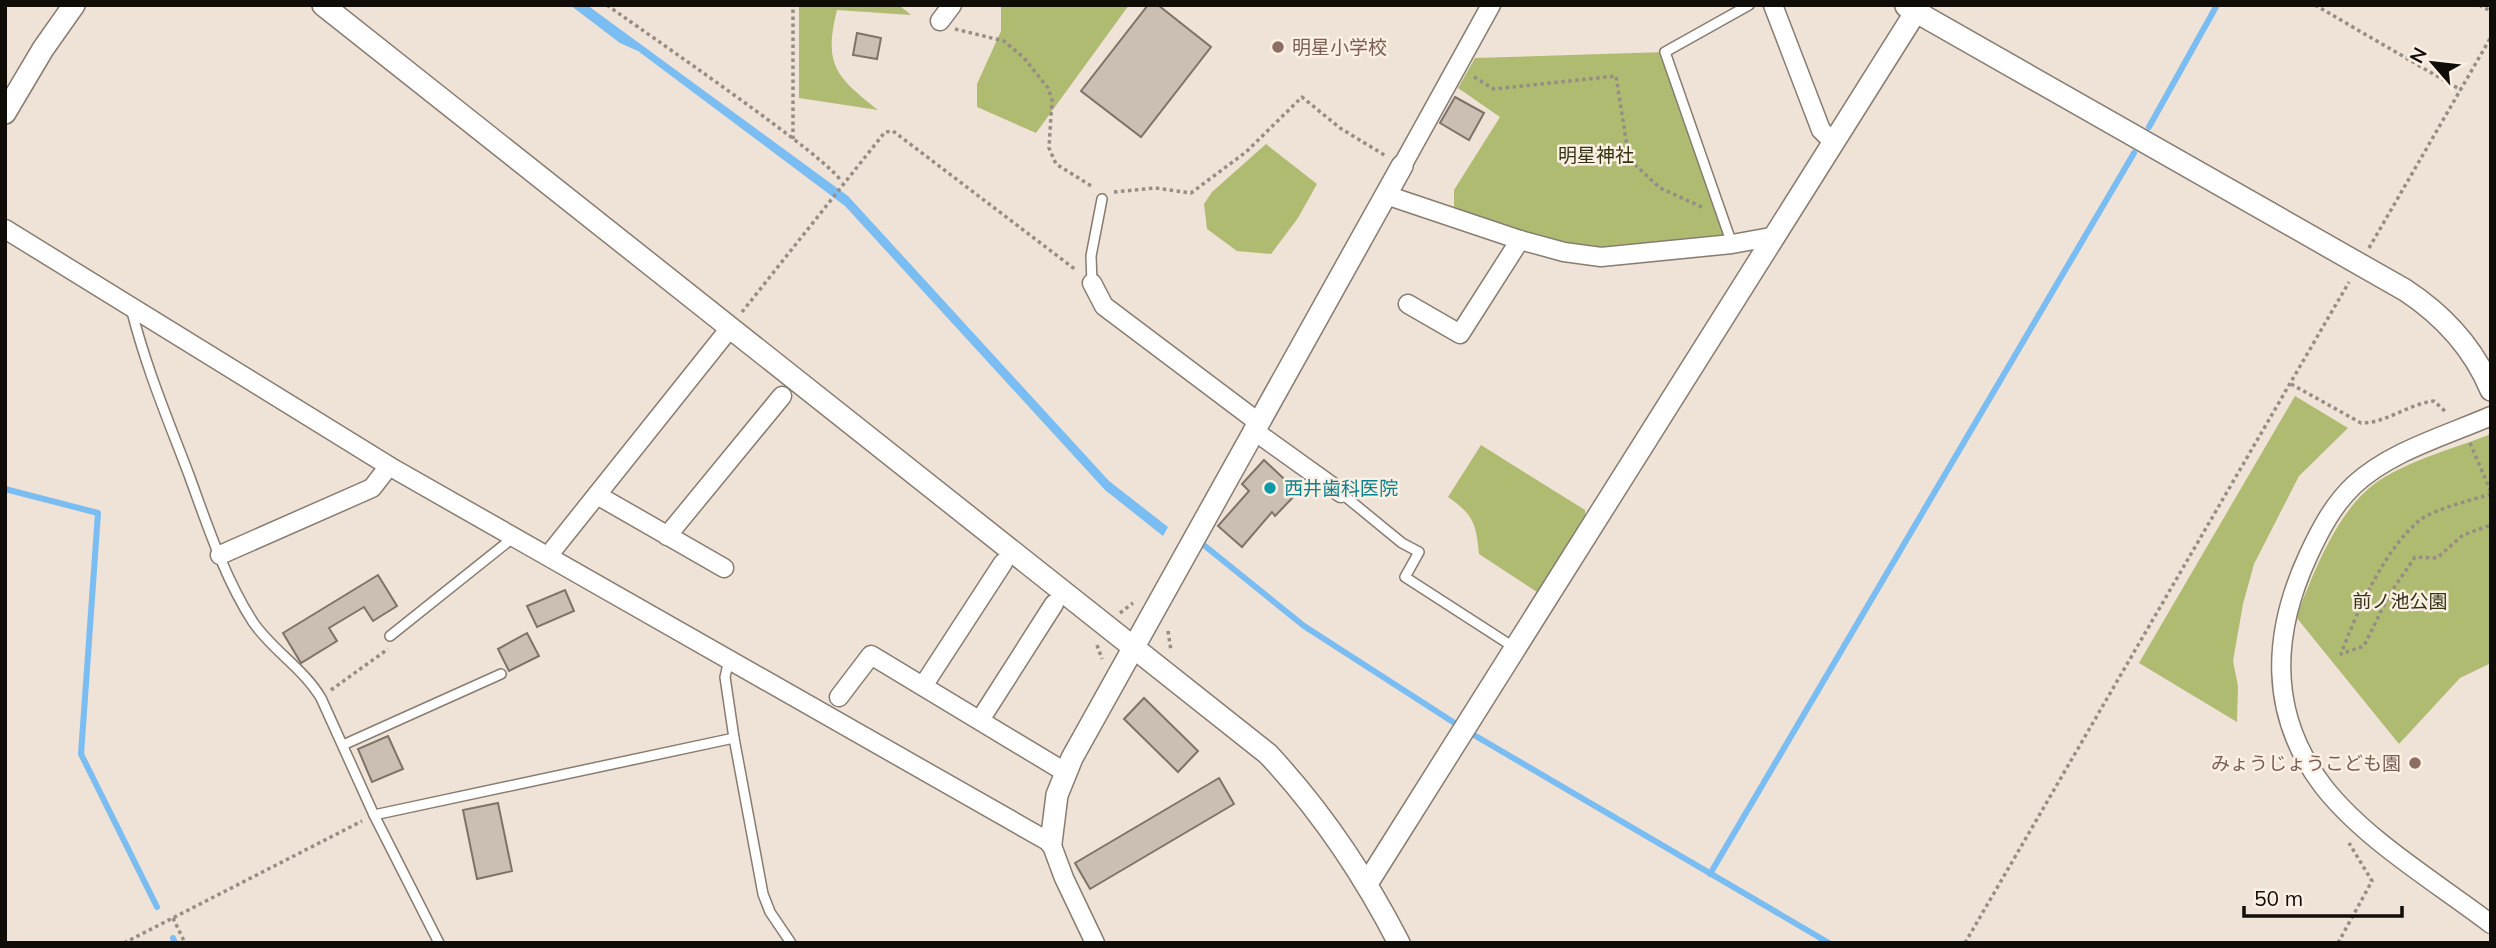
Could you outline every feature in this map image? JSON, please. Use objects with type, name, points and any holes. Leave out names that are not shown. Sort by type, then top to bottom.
[{"type":"street","points":[[5,113],[43,49],[74,5]]},
{"type":"street","points":[[323,5],[1268,754],[1324,818],[1368,882],[1399,943]]},
{"type":"street","points":[[940,21],[952,5]]},
{"type":"street","points":[[1095,943],[1064,878],[1052,843],[1054,811],[1065,772],[1492,5]]},
{"type":"street","points":[[1773,5],[1821,130],[1833,143]]},
{"type":"street","points":[[1368,882],[1776,236],[1914,8],[2405,290],[2441,317],[2465,345],[2491,390]]},
{"type":"street","points":[[1386,195],[1520,240],[1564,252],[1601,257],[1732,244],[1776,236]]},
{"type":"street","points":[[5,229],[389,466],[1052,843]]},
{"type":"street","points":[[1408,304],[1460,334],[1520,240]]},
{"type":"street","points":[[1092,282],[1104,306],[1341,493]]},
{"type":"street","points":[[548,556],[730,328]]},
{"type":"street","points":[[667,536],[785,393]]},
{"type":"street","points":[[2491,416],[2374,470],[2338,502],[2309,553],[2286,611],[2281,662],[2291,726],[2307,763],[2335,801],[2352,817],[2491,923]]},
{"type":"street","points":[[220,555],[372,488],[389,466]]},
{"type":"street","points":[[597,495],[724,568]]},
{"type":"street","points":[[923,686],[1003,563]]},
{"type":"street","points":[[979,720],[1054,604]]},
{"type":"street","points":[[839,697],[871,655],[1065,772]]},
{"type":"lane","points":[[1732,244],[1665,52],[1749,5]]},
{"type":"lane","points":[[1092,282],[1091,256],[1102,199]]},
{"type":"lane","points":[[130,306],[154,389],[220,555],[252,621],[312,682],[374,815],[439,943]]},
{"type":"lane","points":[[1341,493],[1402,543],[1419,552],[1405,577],[1516,649]]},
{"type":"lane","points":[[390,636],[514,537]]},
{"type":"lane","points":[[729,660],[725,677],[734,738],[765,902],[791,943]]},
{"type":"lane","points":[[343,745],[501,674]]},
{"type":"lane","points":[[374,815],[734,738]]},
{"type":"path","points":[[607,5],[793,139],[840,176],[841,184]]},
{"type":"path","points":[[793,5],[793,139]]},
{"type":"path","points":[[2315,5],[2460,90]]},
{"type":"path","points":[[2479,5],[2491,11]]},
{"type":"path","points":[[940,21],[960,31],[1004,41],[1024,58],[1048,88],[1052,100],[1049,148],[1056,164],[1092,185],[1102,199],[1117,190],[1155,188],[1191,193],[1247,152],[1302,97],[1340,128],[1402,166]]},
{"type":"path","points":[[1965,943],[2491,37]]},
{"type":"path","points":[[1457,68],[1494,89],[1616,76],[1629,159],[1660,188],[1725,218]]},
{"type":"path","points":[[730,328],[841,184],[885,132],[893,131],[1092,282]]},
{"type":"path","points":[[2291,384],[2361,423],[2374,423],[2421,402],[2434,401],[2463,428],[2491,493],[2421,519],[2388,558],[2350,629],[2341,654],[2364,646],[2389,595],[2415,557],[2437,558],[2463,535],[2491,525]]},
{"type":"path","points":[[321,698],[392,647],[390,636]]},
{"type":"path","points":[[124,943],[374,815]]},
{"type":"path","points":[[2338,943],[2372,881],[2348,842],[2352,817]]},
{"type":"path","points":[[173,918],[185,943]]},
{"type":"green space","points":[[799,5],[899,5],[911,15],[837,10],[832,45],[837,69],[852,88],[878,110],[799,98]]},
{"type":"green space","points":[[1001,5],[1129,5],[1036,133],[977,107],[977,84],[1001,31]]},
{"type":"green space","name":"明星神社","points":[[1665,52],[1732,244],[1601,257],[1454,220],[1454,190],[1500,117],[1458,88],[1475,58]]},
{"type":"green space","points":[[1266,144],[1317,184],[1298,218],[1271,254],[1237,251],[1207,229],[1204,204],[1212,192]]},
{"type":"green space","points":[[2295,396],[2348,428],[2299,476],[2254,564],[2243,604],[2233,661],[2238,686],[2237,722],[2139,663]]},
{"type":"green space","name":"前ノ池公園","points":[[2491,434],[2491,663],[2460,678],[2399,744],[2296,617],[2329,542],[2351,507],[2365,492],[2380,480],[2406,466]]},
{"type":"green space","points":[[1481,445],[1585,510],[1586,519],[1540,594],[1479,554],[1472,521],[1463,509],[1448,497]]},
{"type":"water","points":[[570,5],[587,5],[848,196],[1109,481],[1168,527],[1163,536],[1105,490],[845,206],[638,51],[620,43]]},
{"type":"building","points":[[1148,5],[1158,5],[1211,47],[1141,137],[1081,91]]},
{"type":"building","points":[[857,33],[881,38],[877,59],[853,55]]},
{"type":"building","points":[[1455,97],[1484,113],[1469,140],[1440,123]]},
{"type":"building","points":[[1264,460],[1298,492],[1275,516],[1272,512],[1242,547],[1218,526],[1249,491],[1242,484]]},
{"type":"building","points":[[378,575],[397,606],[373,621],[364,607],[329,628],[337,641],[301,663],[283,633]]},
{"type":"building","points":[[565,590],[574,611],[537,627],[527,606]]},
{"type":"building","points":[[527,633],[539,656],[509,671],[498,649]]},
{"type":"building","points":[[1144,698],[1198,751],[1178,772],[1124,719]]},
{"type":"building","points":[[388,736],[403,769],[372,782],[358,749]]},
{"type":"building","points":[[1219,778],[1234,804],[1090,889],[1075,863]]},
{"type":"building","points":[[498,803],[512,871],[477,879],[463,810]]},
{"type":"waterway","points":[[2149,127],[2217,5]]},
{"type":"waterway","points":[[1710,874],[2134,153]]},
{"type":"waterway","points":[[5,489],[98,513],[81,754],[157,907]]},
{"type":"waterway","points":[[1205,546],[1304,626],[1453,722]]},
{"type":"waterway","points":[[1474,735],[1829,943]]},
{"type":"waterway","points":[[173,938],[175,943]]},
{"type":"place","name":"明星小学校","points":[[1278,47]]},
{"type":"place","name":"西井歯科医院","points":[[1270,488]]},
{"type":"place","name":"みょうじょうこども園","points":[[2415,763]]}]
